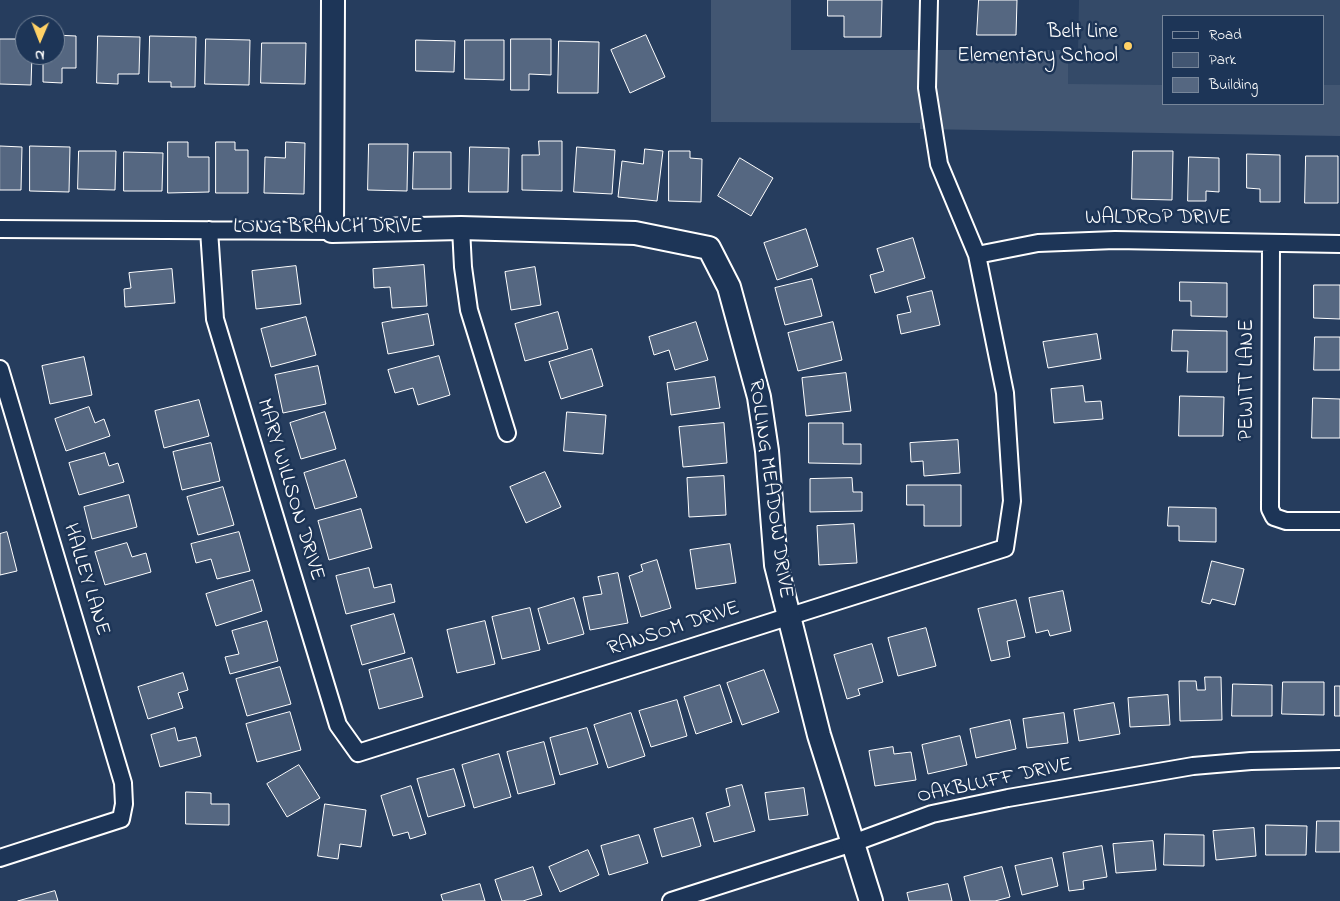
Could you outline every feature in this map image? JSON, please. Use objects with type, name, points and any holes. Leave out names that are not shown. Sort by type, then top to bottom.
[{"type":"street","points":[[332,230],[333,0]]},
{"type":"street","points":[[928,0],[927,88],[939,164],[977,255]]},
{"type":"street","points":[[461,228],[465,288],[469,310],[507,433]]},
{"type":"street","name":"LONG BRANCH DRIVE","points":[[0,229],[332,230],[461,228],[635,233],[655,238]]},
{"type":"street","name":"MARY WILLSON DRIVE","points":[[209,230],[215,318],[338,725],[358,753]]},
{"type":"street","name":"ROLLING MEADOW DRIVE","points":[[655,238],[709,248],[729,287],[759,397],[767,450],[776,564],[819,736],[871,901]]},
{"type":"street","name":"WALDROP DRIVE","points":[[977,255],[1038,243],[1115,240],[1340,244]]},
{"type":"street","name":"PEWITT LANE","points":[[1271,243],[1270,509],[1274,517],[1286,521],[1340,521]]},
{"type":"street","name":"RANSOM DRIVE","points":[[358,753],[1005,548],[1012,501],[1005,393],[977,255]]},
{"type":"street","name":"HALLEY LANE","points":[[0,369],[123,782],[124,804],[121,819],[0,858]]},
{"type":"street","name":"OAKBLUFF DRIVE","points":[[671,901],[853,843],[932,814],[1008,798],[1193,766],[1251,761],[1340,759]]},
{"type":"shaded area","points":[[1079,0],[1340,0],[1340,106],[1325,104],[1325,15],[1162,15],[1162,103],[958,100],[961,50],[1078,52]]},
{"type":"green space","points":[[711,0],[791,0],[791,50],[1068,50],[1068,84],[1162,85],[1162,105],[1325,105],[1325,85],[1340,85],[1340,136],[920,129],[920,123],[711,122]]},
{"type":"building","points":[[828,0],[882,0],[881,37],[844,37],[844,16],[828,16]]},
{"type":"building","points":[[979,0],[1017,0],[1016,35],[977,35]]},
{"type":"building","points":[[65,35],[76,36],[76,68],[62,68],[62,83],[43,82],[43,65],[65,65]]},
{"type":"building","points":[[646,35],[665,77],[630,93],[611,50]]},
{"type":"building","points":[[98,36],[140,37],[139,74],[118,74],[118,84],[97,83]]},
{"type":"building","points":[[150,36],[196,37],[195,87],[171,87],[171,82],[149,82]]},
{"type":"building","points":[[0,39],[15,39],[15,65],[32,65],[31,85],[0,84]]},
{"type":"building","points":[[206,39],[250,40],[249,85],[205,84]]},
{"type":"building","points":[[511,39],[551,39],[551,75],[529,74],[529,90],[511,90]]},
{"type":"building","points":[[416,40],[455,41],[454,72],[416,71]]},
{"type":"building","points":[[465,40],[504,40],[504,80],[465,79]]},
{"type":"building","points":[[559,41],[599,42],[598,93],[558,93]]},
{"type":"building","points":[[262,43],[306,43],[305,84],[261,83]]},
{"type":"building","points":[[539,141],[562,141],[562,191],[522,190],[522,155],[539,155]]},
{"type":"building","points":[[168,142],[188,142],[188,157],[209,157],[209,192],[168,193]]},
{"type":"building","points":[[216,142],[235,142],[235,150],[248,150],[248,193],[216,193]]},
{"type":"building","points":[[286,142],[305,143],[304,194],[264,193],[265,157],[285,158]]},
{"type":"building","points":[[369,144],[408,144],[407,191],[368,190]]},
{"type":"building","points":[[0,146],[22,147],[21,190],[0,190]]},
{"type":"building","points":[[30,146],[70,147],[69,192],[30,191]]},
{"type":"building","points":[[470,147],[509,148],[508,192],[469,192]]},
{"type":"building","points":[[577,147],[615,150],[612,194],[574,192]]},
{"type":"building","points":[[645,149],[663,151],[657,201],[618,197],[622,161],[643,164]]},
{"type":"building","points":[[79,151],[116,151],[115,190],[78,189]]},
{"type":"building","points":[[669,151],[690,151],[690,158],[702,159],[701,202],[669,201]]},
{"type":"building","points":[[1133,151],[1173,151],[1172,200],[1132,199]]},
{"type":"building","points":[[124,152],[163,153],[162,191],[124,191]]},
{"type":"building","points":[[414,152],[451,152],[451,189],[413,189]]},
{"type":"building","points":[[1247,154],[1280,155],[1280,202],[1260,202],[1260,189],[1247,188]]},
{"type":"building","points":[[1306,156],[1338,156],[1338,203],[1305,203]]},
{"type":"building","points":[[1189,157],[1219,158],[1219,192],[1206,191],[1206,201],[1188,201]]},
{"type":"building","points":[[740,158],[773,178],[751,216],[718,196]]},
{"type":"building","points":[[806,229],[818,266],[777,280],[764,243]]},
{"type":"building","points":[[913,238],[925,278],[875,293],[870,275],[884,271],[877,249]]},
{"type":"building","points":[[424,265],[427,306],[392,308],[390,287],[374,288],[373,269]]},
{"type":"building","points":[[296,266],[301,304],[256,309],[252,271]]},
{"type":"building","points":[[535,267],[541,305],[511,310],[505,272]]},
{"type":"building","points":[[172,269],[175,303],[125,307],[124,289],[131,288],[129,273]]},
{"type":"building","points":[[812,279],[822,316],[785,325],[775,288]]},
{"type":"building","points":[[1180,282],[1227,283],[1227,317],[1191,316],[1191,301],[1180,301]]},
{"type":"building","points":[[1314,285],[1340,285],[1340,319],[1314,318]]},
{"type":"building","points":[[932,291],[940,325],[901,334],[897,315],[911,312],[907,297]]},
{"type":"building","points":[[558,312],[568,349],[525,361],[515,324]]},
{"type":"building","points":[[428,314],[434,345],[388,354],[382,323]]},
{"type":"building","points":[[306,317],[316,355],[271,367],[261,329]]},
{"type":"building","points":[[696,322],[708,360],[675,370],[669,350],[654,355],[649,337]]},
{"type":"building","points":[[833,322],[842,360],[798,371],[788,333]]},
{"type":"building","points":[[1173,330],[1227,331],[1227,372],[1187,372],[1188,351],[1172,351]]},
{"type":"building","points":[[1097,334],[1101,359],[1048,368],[1043,342]]},
{"type":"building","points":[[1315,337],[1340,337],[1340,370],[1314,370]]},
{"type":"building","points":[[592,349],[603,386],[561,399],[549,362]]},
{"type":"building","points":[[439,356],[450,395],[418,405],[413,388],[395,393],[388,370]]},
{"type":"building","points":[[84,357],[92,395],[50,404],[42,366]]},
{"type":"building","points":[[318,366],[326,404],[283,413],[275,375]]},
{"type":"building","points":[[846,373],[851,411],[806,416],[802,378]]},
{"type":"building","points":[[715,377],[720,408],[671,415],[667,383]]},
{"type":"building","points":[[1083,386],[1085,402],[1101,401],[1103,419],[1054,423],[1051,389]]},
{"type":"building","points":[[1180,396],[1224,397],[1223,436],[1179,436]]},
{"type":"building","points":[[1313,398],[1340,399],[1340,438],[1312,438]]},
{"type":"building","points":[[199,400],[209,436],[164,448],[155,411]]},
{"type":"building","points":[[89,407],[95,423],[104,419],[110,436],[66,451],[55,419]]},
{"type":"building","points":[[325,412],[336,449],[301,459],[290,423]]},
{"type":"building","points":[[567,412],[606,415],[603,454],[564,451]]},
{"type":"building","points":[[724,423],[727,463],[683,467],[679,427]]},
{"type":"building","points":[[809,423],[843,423],[843,444],[861,444],[861,464],[809,463]]},
{"type":"building","points":[[958,440],[960,473],[924,476],[923,461],[911,462],[910,443]]},
{"type":"building","points":[[211,443],[220,481],[182,490],[173,452]]},
{"type":"building","points":[[105,453],[109,466],[118,463],[124,482],[79,495],[69,463]]},
{"type":"building","points":[[345,460],[357,497],[315,509],[304,473]]},
{"type":"building","points":[[545,472],[561,507],[526,523],[510,487]]},
{"type":"building","points":[[724,476],[726,515],[689,517],[687,478]]},
{"type":"building","points":[[852,478],[853,492],[862,492],[862,511],[810,512],[810,479]]},
{"type":"building","points":[[907,485],[961,485],[961,526],[924,526],[924,505],[907,505]]},
{"type":"building","points":[[223,487],[234,525],[198,535],[187,497]]},
{"type":"building","points":[[129,495],[137,527],[92,539],[84,507]]},
{"type":"building","points":[[1169,507],[1216,508],[1216,542],[1179,541],[1179,526],[1168,526]]},
{"type":"building","points":[[361,509],[372,548],[329,560],[318,521]]},
{"type":"building","points":[[854,524],[857,563],[819,565],[817,526]]},
{"type":"building","points":[[7,532],[17,571],[0,575],[0,534]]},
{"type":"building","points":[[239,532],[250,571],[217,579],[211,559],[196,563],[191,544]]},
{"type":"building","points":[[127,543],[132,557],[146,553],[151,572],[105,585],[95,552]]},
{"type":"building","points":[[730,544],[736,583],[696,589],[690,550]]},
{"type":"building","points":[[657,560],[671,608],[641,617],[629,576],[643,571],[641,565]]},
{"type":"building","points":[[1212,561],[1244,569],[1235,605],[1212,599],[1210,604],[1202,602]]},
{"type":"building","points":[[369,568],[374,588],[391,584],[395,602],[346,614],[336,576]]},
{"type":"building","points":[[618,573],[628,623],[590,630],[583,597],[602,594],[598,577]]},
{"type":"building","points":[[253,580],[262,611],[216,626],[206,594]]},
{"type":"building","points":[[1063,591],[1071,631],[1050,636],[1048,630],[1036,633],[1029,598]]},
{"type":"building","points":[[574,598],[584,634],[548,644],[538,609]]},
{"type":"building","points":[[1016,600],[1025,637],[1007,641],[1010,657],[991,661],[978,609]]},
{"type":"building","points":[[530,608],[540,650],[502,659],[492,617]]},
{"type":"building","points":[[394,614],[405,653],[362,665],[351,626]]},
{"type":"building","points":[[267,621],[278,661],[230,674],[225,657],[239,654],[232,631]]},
{"type":"building","points":[[485,621],[495,664],[457,673],[447,630]]},
{"type":"building","points":[[926,628],[936,666],[898,676],[888,638]]},
{"type":"building","points":[[872,644],[883,682],[858,689],[860,695],[847,699],[834,655]]},
{"type":"building","points":[[412,658],[423,697],[379,709],[369,670]]},
{"type":"building","points":[[280,667],[291,704],[247,716],[236,679]]},
{"type":"building","points":[[764,670],[779,712],[742,725],[727,683]]},
{"type":"building","points":[[183,673],[188,690],[178,693],[183,708],[148,719],[138,687]]},
{"type":"building","points":[[1205,677],[1221,677],[1222,720],[1180,721],[1179,681],[1196,681],[1197,690],[1205,690]]},
{"type":"building","points":[[1283,682],[1324,682],[1324,715],[1282,714]]},
{"type":"building","points":[[1233,684],[1272,685],[1272,716],[1232,716]]},
{"type":"building","points":[[720,685],[732,722],[696,734],[684,697]]},
{"type":"building","points":[[1335,686],[1340,686],[1340,716],[1335,716]]},
{"type":"building","points":[[1168,695],[1170,725],[1130,727],[1128,698]]},
{"type":"building","points":[[677,700],[687,736],[651,747],[639,711]]},
{"type":"building","points":[[1114,703],[1120,734],[1079,741],[1074,710]]},
{"type":"building","points":[[290,712],[301,750],[257,762],[246,724]]},
{"type":"building","points":[[631,713],[645,756],[608,768],[594,725]]},
{"type":"building","points":[[1064,713],[1068,743],[1027,748],[1023,719]]},
{"type":"building","points":[[1010,720],[1016,749],[976,758],[970,729]]},
{"type":"building","points":[[175,728],[178,741],[196,737],[201,756],[160,767],[151,735]]},
{"type":"building","points":[[587,728],[598,764],[560,775],[550,738]]},
{"type":"building","points":[[960,736],[967,765],[928,774],[922,745]]},
{"type":"building","points":[[544,742],[555,784],[518,794],[507,752]]},
{"type":"building","points":[[893,747],[894,754],[911,752],[916,780],[875,786],[869,751]]},
{"type":"building","points":[[499,754],[511,797],[474,808],[462,765]]},
{"type":"building","points":[[299,765],[320,798],[287,817],[267,784]]},
{"type":"building","points":[[454,769],[465,806],[428,817],[417,779]]},
{"type":"building","points":[[742,785],[755,831],[714,842],[706,813],[730,806],[726,789]]},
{"type":"building","points":[[411,786],[426,834],[410,839],[408,832],[393,836],[381,796]]},
{"type":"building","points":[[804,788],[808,815],[769,820],[765,793]]},
{"type":"building","points":[[186,792],[211,793],[211,804],[229,804],[229,825],[186,824]]},
{"type":"building","points":[[325,804],[366,810],[361,847],[340,844],[338,859],[318,856]]},
{"type":"building","points":[[693,818],[701,846],[662,857],[654,829]]},
{"type":"building","points":[[1317,821],[1340,821],[1340,852],[1316,852]]},
{"type":"building","points":[[1266,825],[1307,826],[1306,855],[1266,855]]},
{"type":"building","points":[[1254,828],[1256,856],[1216,860],[1213,831]]},
{"type":"building","points":[[1165,834],[1204,835],[1204,866],[1164,865]]},
{"type":"building","points":[[639,835],[648,863],[609,875],[601,846]]},
{"type":"building","points":[[1153,841],[1156,870],[1116,873],[1113,844]]},
{"type":"building","points":[[1102,846],[1107,877],[1083,881],[1084,889],[1069,891],[1063,853]]},
{"type":"building","points":[[588,850],[599,875],[560,892],[549,867]]},
{"type":"building","points":[[1052,858],[1058,886],[1022,895],[1015,866]]},
{"type":"building","points":[[533,867],[542,895],[523,901],[502,901],[495,880]]},
{"type":"building","points":[[1002,867],[1010,897],[995,901],[970,901],[964,877]]},
{"type":"building","points":[[480,884],[485,901],[443,901],[441,895]]},
{"type":"building","points":[[948,884],[952,901],[909,901],[907,893]]},
{"type":"building","points":[[55,891],[58,901],[18,901]]},
{"type":"place","name":"Belt Line Elementary School","points":[[1128,46]]}]
